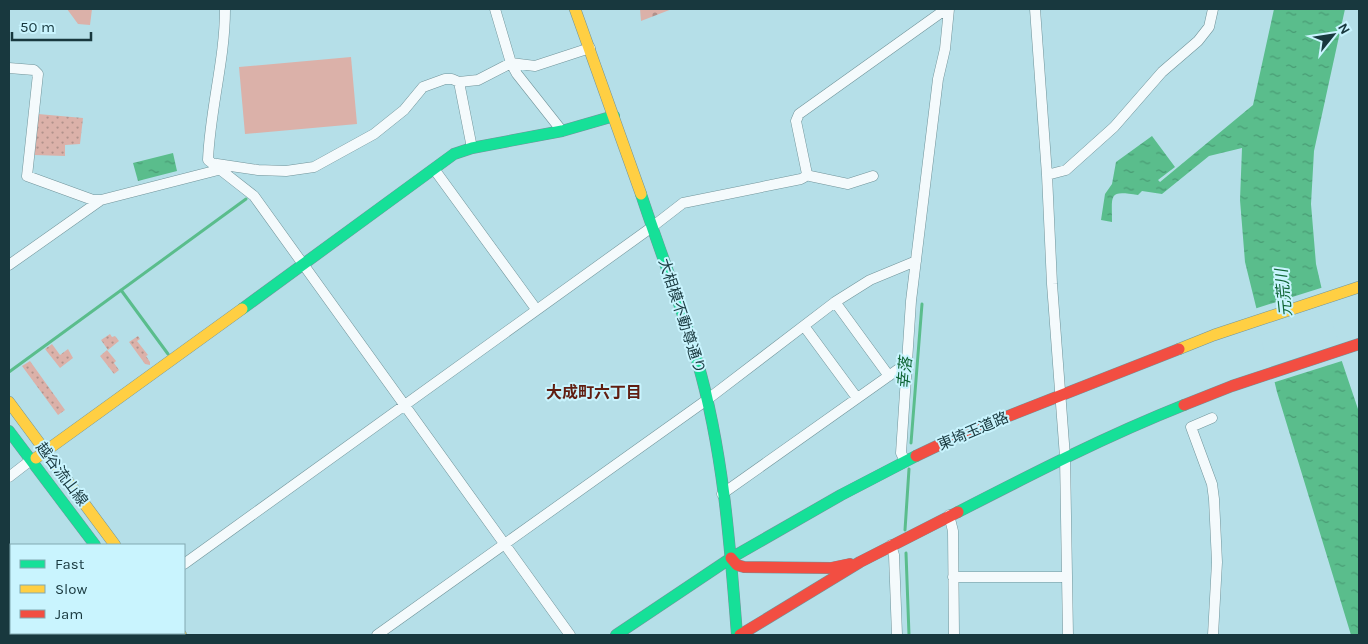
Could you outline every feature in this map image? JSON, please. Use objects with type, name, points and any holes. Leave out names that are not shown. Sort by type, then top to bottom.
[{"type":"main road","name":"大相模不動尊通り","points":[[575,9],[652,227],[708,398],[731,558],[739,635]]},
{"type":"main road","points":[[31,460],[46,452],[458,152],[562,132],[614,116]]},
{"type":"main road","name":"東埼玉道路","points":[[616,635],[731,558],[841,494],[960,435],[1214,335],[1359,287]]},
{"type":"main road","points":[[739,635],[891,545],[1065,457],[1134,425],[1232,386],[1359,344]]},
{"type":"main road","name":"越谷流山線","points":[[9,402],[114,544]]},
{"type":"main road","name":"越谷流山線","points":[[9,431],[94,544]]},
{"type":"main road","points":[[731,558],[737,565],[744,567],[830,568],[860,562]]},
{"type":"street","points":[[226,9],[226,28],[208,160],[222,169],[254,196],[570,635]]},
{"type":"street","points":[[495,9],[511,63],[517,74],[562,132]]},
{"type":"street","points":[[808,175],[796,121],[799,114],[948,9]]},
{"type":"street","points":[[905,461],[900,453],[911,301],[938,79],[945,49],[948,9]]},
{"type":"street","points":[[1035,9],[1065,457],[1068,635]]},
{"type":"street","points":[[1047,175],[1066,170],[1114,127],[1162,72],[1198,42],[1209,27],[1213,9]]},
{"type":"street","points":[[211,163],[258,170],[286,171],[314,167],[374,134],[404,110],[423,87],[445,79],[459,82],[478,80],[511,63],[534,66],[590,48]]},
{"type":"street","points":[[9,68],[34,70],[38,74],[27,176],[93,200],[101,200],[222,169]]},
{"type":"street","points":[[459,82],[472,148]]},
{"type":"street","points":[[434,170],[536,309]]},
{"type":"street","points":[[185,563],[683,203],[801,179],[808,175],[848,184],[873,176]]},
{"type":"street","points":[[9,265],[101,200]]},
{"type":"street","points":[[377,635],[708,398],[835,302],[870,280],[916,261]]},
{"type":"street","points":[[835,302],[889,376]]},
{"type":"street","points":[[804,326],[857,398]]},
{"type":"street","points":[[722,494],[907,363]]},
{"type":"street","points":[[1212,418],[1191,427],[1212,484],[1214,499],[1217,562],[1213,635]]},
{"type":"street","points":[[9,477],[31,460]]},
{"type":"street","points":[[949,515],[954,531],[954,635]]},
{"type":"street","points":[[891,545],[894,556],[897,635]]},
{"type":"street","points":[[953,577],[1067,577]]},
{"type":"green space","points":[[67,9],[92,9],[90,25],[78,24]]},
{"type":"green space","points":[[640,9],[672,9],[641,21]]},
{"type":"green space","points":[[351,57],[357,124],[245,134],[239,67]]},
{"type":"green space","points":[[38,114],[83,118],[80,144],[65,145],[65,156],[34,155]]},
{"type":"green space","points":[[110,334],[119,341],[108,350],[101,340]]},
{"type":"green space","points":[[138,336],[140,339],[137,341],[148,355],[146,356],[150,365],[145,364],[129,342]]},
{"type":"green space","points":[[52,344],[60,355],[68,349],[73,358],[60,368],[45,349]]},
{"type":"green space","points":[[107,350],[116,361],[114,363],[119,370],[114,374],[100,356]]},
{"type":"green space","points":[[30,361],[65,410],[58,415],[22,366]]},
{"type":"water","name":"元荒川","points":[[1274,9],[1345,9],[1314,151],[1311,204],[1316,264],[1331,329],[1359,412],[1359,635],[1351,635],[1277,392],[1245,262],[1240,200],[1242,148],[1209,156],[1162,194],[1142,191],[1138,195],[1117,194],[1112,200],[1112,222],[1101,220],[1105,194],[1112,184],[1116,162],[1152,136],[1175,167],[1158,180],[1160,182],[1253,105]]},
{"type":"water","points":[[173,153],[177,171],[138,181],[133,163]]},
{"type":"pier","points":[[1324,287],[1334,328],[1345,360],[1272,383],[1254,309]]},
{"type":"waterway","points":[[9,372],[246,199]]},
{"type":"waterway","points":[[121,290],[168,354]]},
{"type":"waterway","name":"幸落","points":[[911,443],[922,304]]},
{"type":"waterway","name":"幸落","points":[[905,530],[909,469]]},
{"type":"waterway","name":"幸落","points":[[906,553],[909,635]]},
{"type":"traffic: fast","points":[[242,309],[454,154],[472,148],[562,131],[614,116]]},
{"type":"traffic: fast","points":[[641,194],[684,318],[706,394],[724,496],[737,635]]},
{"type":"traffic: fast","points":[[958,512],[1098,442],[1184,405]]},
{"type":"traffic: fast","points":[[9,431],[94,544]]},
{"type":"traffic: fast","points":[[616,635],[731,558],[841,495],[916,456]]},
{"type":"traffic: slow","points":[[575,9],[641,194]]},
{"type":"traffic: slow","points":[[1179,349],[1214,335],[1359,287]]},
{"type":"traffic: slow","points":[[36,458],[242,309]]},
{"type":"traffic: slow","points":[[9,402],[114,544]]},
{"type":"traffic: jam","points":[[1184,405],[1232,386],[1359,344]]},
{"type":"traffic: jam","points":[[916,456],[960,435],[1179,349]]},
{"type":"traffic: jam","points":[[740,635],[860,562],[958,512]]},
{"type":"traffic: jam","points":[[731,558],[737,565],[744,567],[831,568],[850,564]]},
{"type":"district","name":"大成町六丁目","points":[[594,392]]}]
